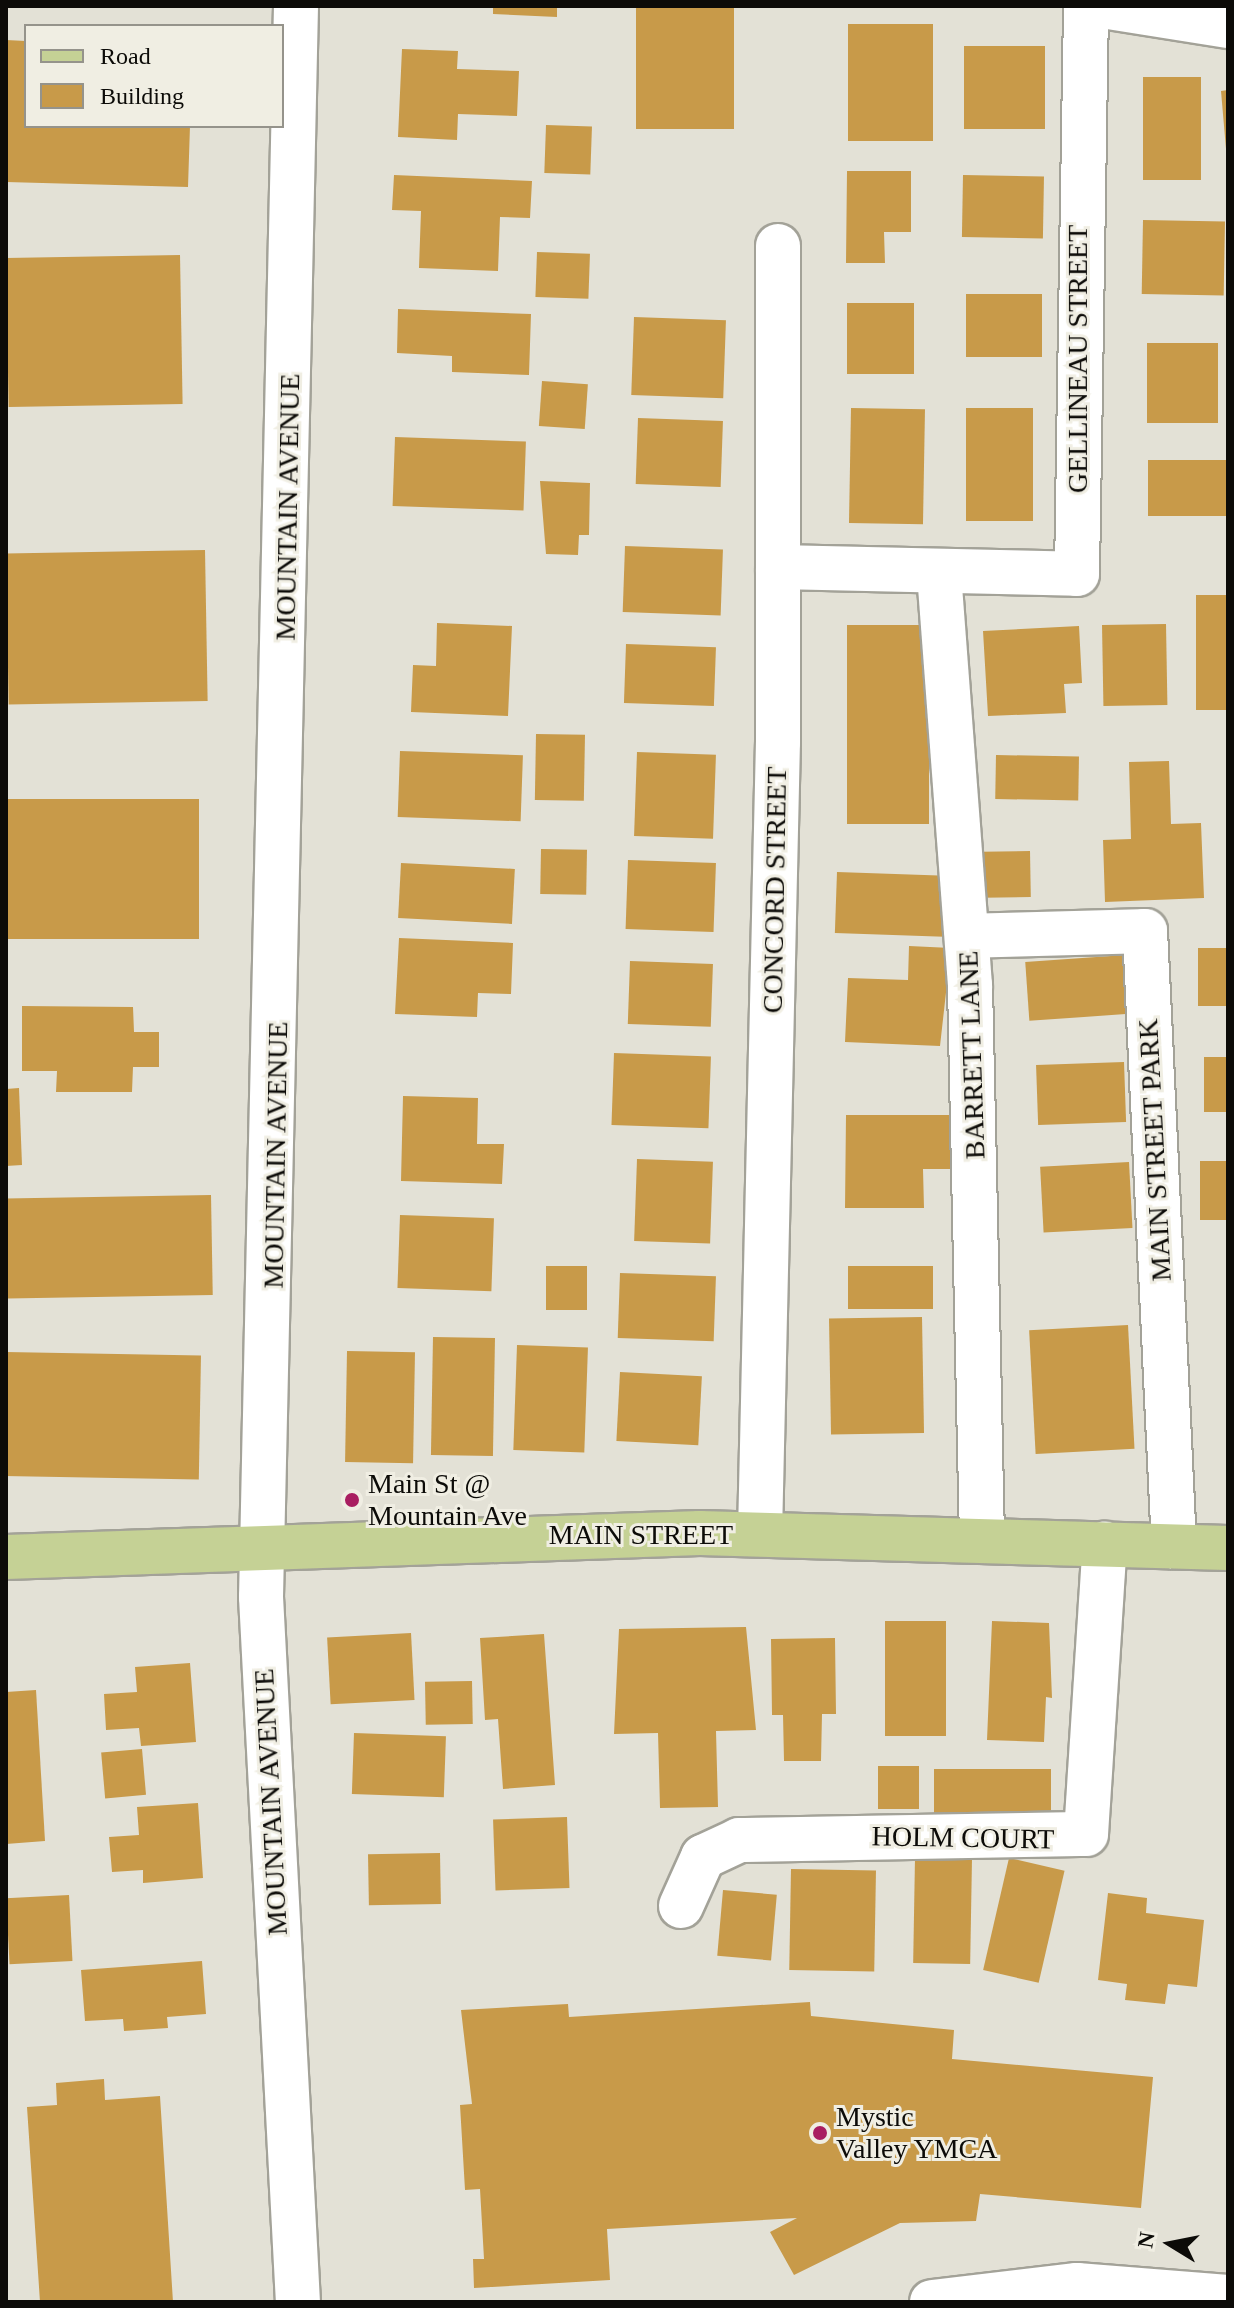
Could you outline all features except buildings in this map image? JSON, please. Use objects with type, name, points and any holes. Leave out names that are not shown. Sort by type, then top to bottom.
[{"type":"main road","name":"MAIN STREET","points":[[6,1557],[264,1545],[760,1534],[982,1538],[1228,1548]]},
{"type":"street","name":"MOUNTAIN AVENUE","points":[[296,6],[264,1545],[298,2302]]},
{"type":"street","name":"GELLINEAU STREET","points":[[939,573],[1077,574],[1086,6]]},
{"type":"street","points":[[1102,6],[1228,26]]},
{"type":"street","name":"CONCORD STREET","points":[[760,1534],[778,567],[778,246]]},
{"type":"street","points":[[778,567],[939,573]]},
{"type":"street","name":"BARRETT LANE","points":[[939,573],[967,936],[982,1538]]},
{"type":"street","name":"MAIN STREET PARK","points":[[967,936],[1145,931],[1174,1546]]},
{"type":"street","name":"HOLM COURT","points":[[681,1906],[703,1857],[739,1840],[1086,1834],[1105,1544]]},
{"type":"street","points":[[932,2302],[1077,2285],[1228,2297]]},
{"type":"place","name":"Main St @ Mountain Ave","points":[[352,1500]]},
{"type":"place","name":"Mystic Valley YMCA","points":[[820,2133]]}]
